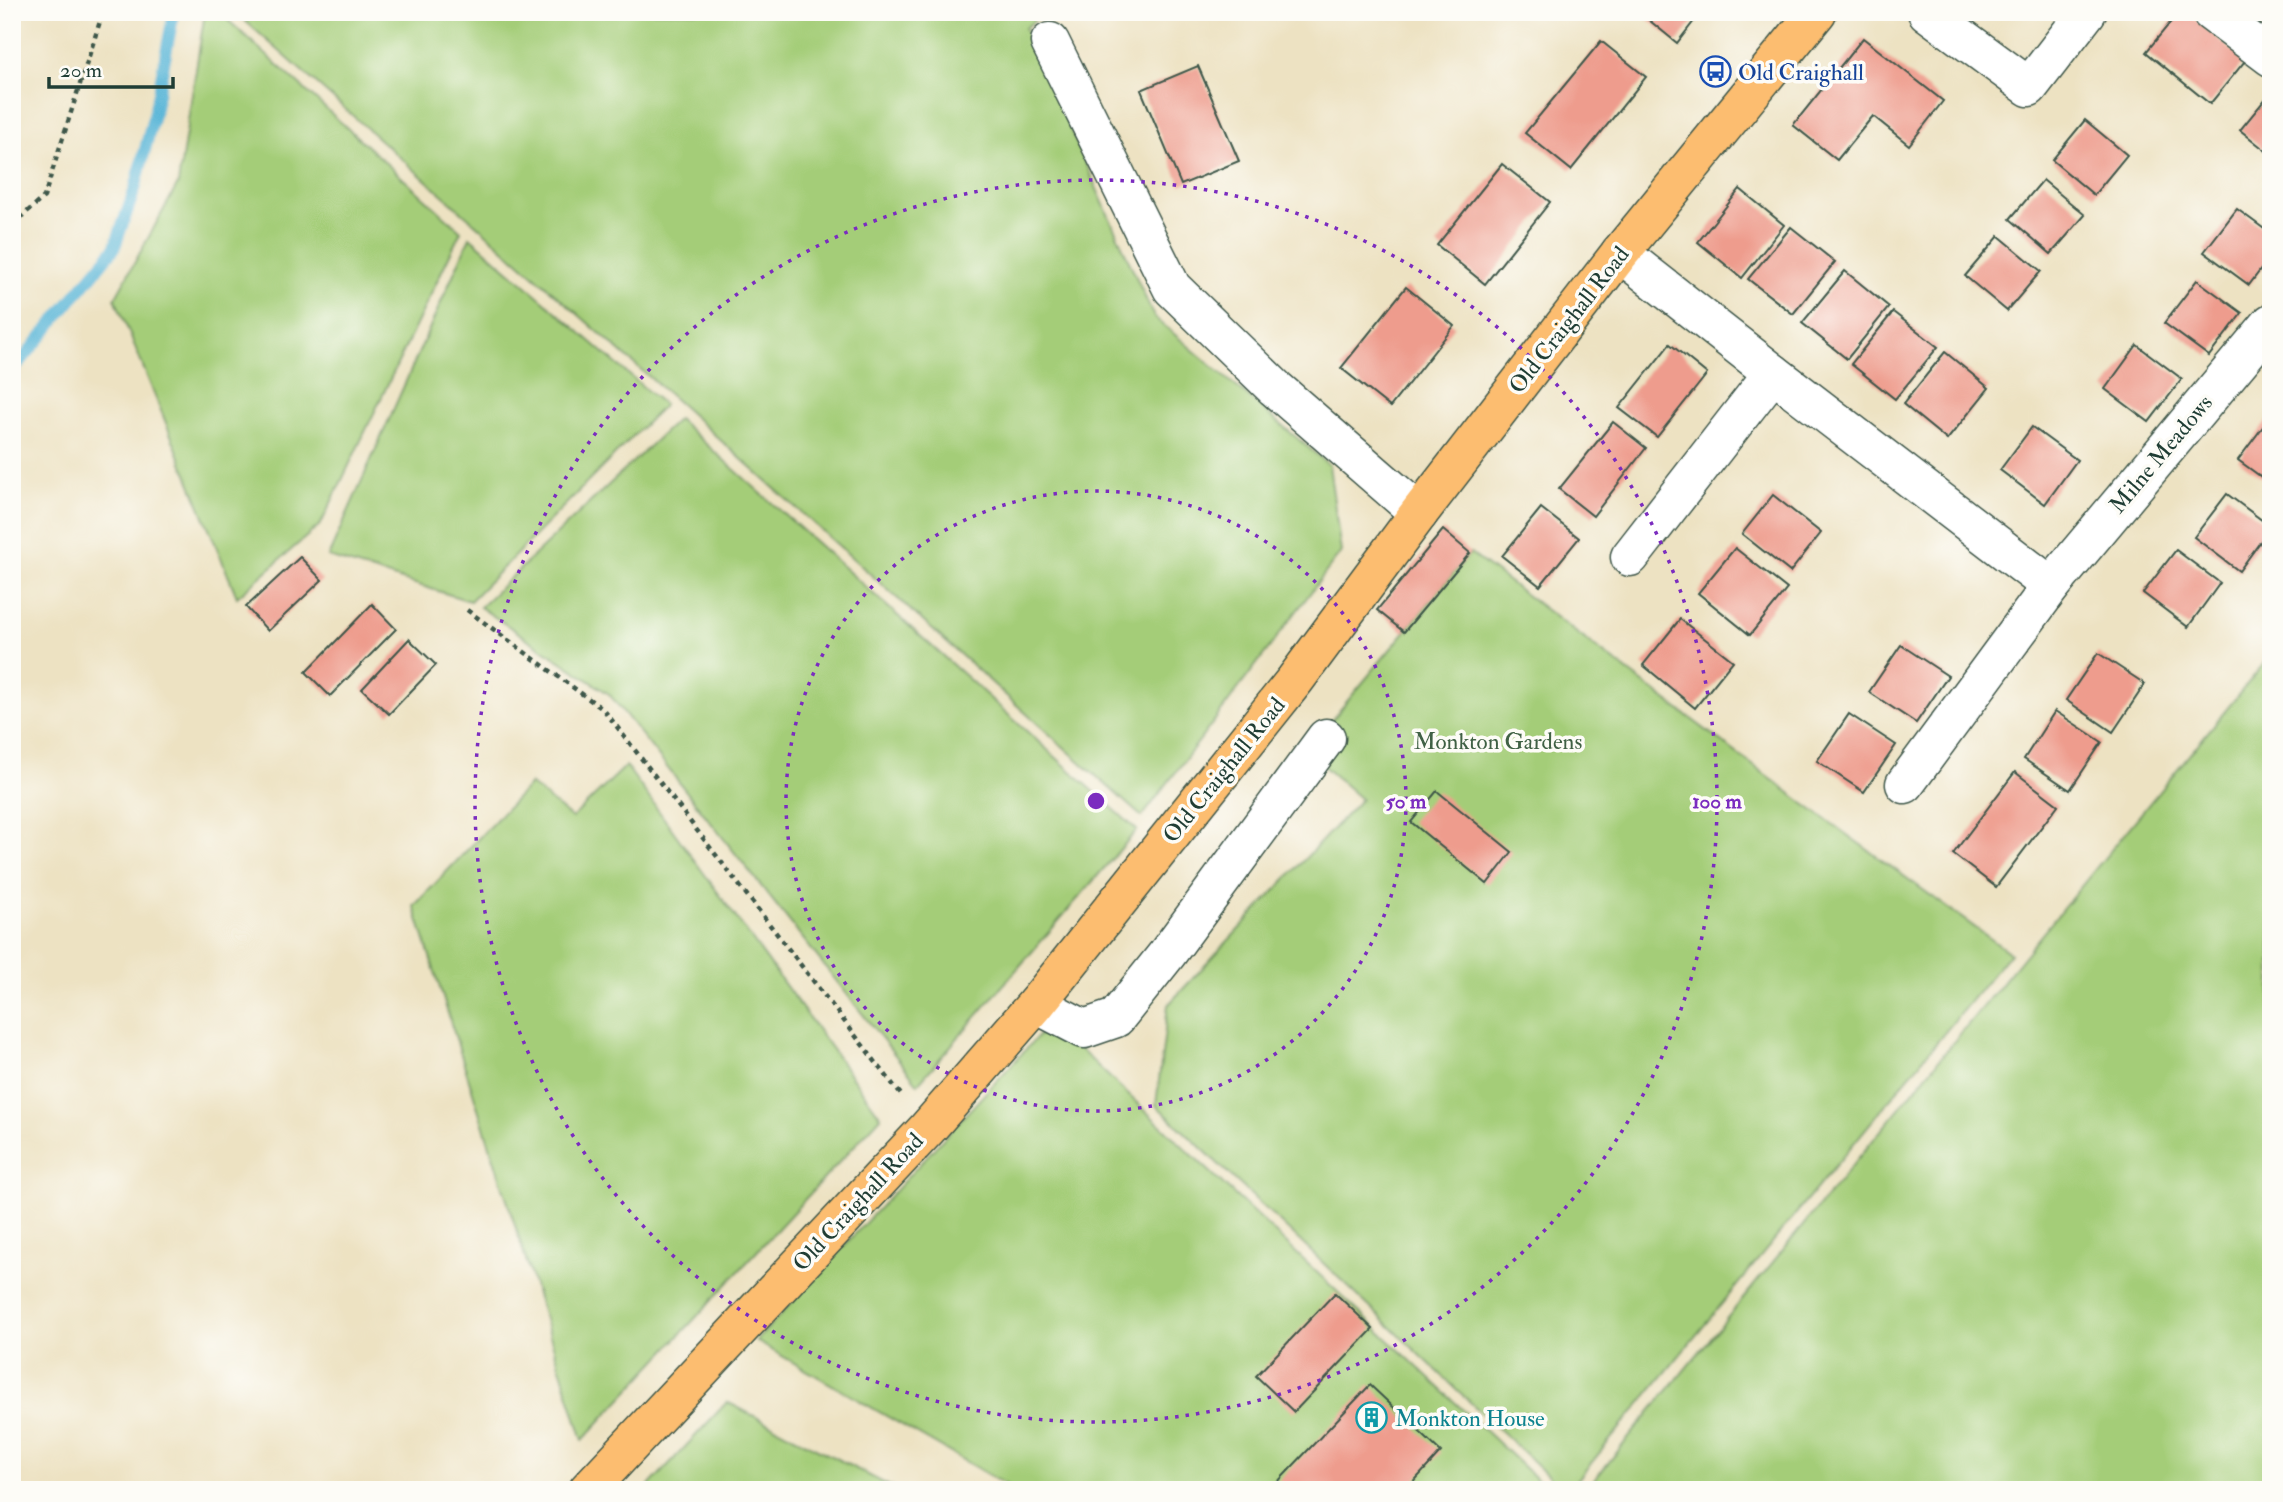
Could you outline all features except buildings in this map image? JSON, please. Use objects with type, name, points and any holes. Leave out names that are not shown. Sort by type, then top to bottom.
[{"type":"main road","name":"Old Craighall Road","points":[[588,1490],[927,1129],[1036,1004],[1295,680],[1419,513],[1620,253],[1816,12]]},
{"type":"street","points":[[1927,12],[2029,87],[2087,12]]},
{"type":"street","points":[[2211,12],[2271,57]]},
{"type":"street","points":[[1050,42],[1172,288],[1275,387],[1419,513]]},
{"type":"street","points":[[1620,253],[2051,586]]},
{"type":"street","name":"Milne Meadows","points":[[1905,784],[2051,586],[2271,323]]},
{"type":"street","points":[[1630,558],[1773,373]]},
{"type":"street","points":[[1036,1004],[1084,1029],[1116,1018],[1167,954],[1326,738]]},
{"type":"path","points":[[12,225],[44,197],[103,12]]},
{"type":"path","points":[[467,610],[604,710],[927,1129]]},
{"type":"green space","points":[[205,12],[219,12],[461,231],[321,524],[237,597],[115,298],[178,184]]},
{"type":"green space","points":[[235,12],[1045,12],[1025,28],[1154,317],[1329,465],[1341,552],[1142,817],[680,404]]},
{"type":"green space","points":[[470,237],[664,405],[470,601],[328,557]]},
{"type":"green space","points":[[678,419],[1137,830],[918,1084],[609,694],[480,607]]},
{"type":"green space","name":"Monkton Gardens","points":[[1470,553],[1806,805],[2010,953],[1569,1490],[1563,1490],[1156,1105],[1168,1005],[1361,799],[1306,751]]},
{"type":"green space","points":[[2271,655],[2271,1490],[1586,1490]]},
{"type":"green space","points":[[626,766],[881,1117],[583,1440],[414,906],[530,784],[572,818]]},
{"type":"green space","points":[[1051,1022],[1548,1490],[1015,1490],[756,1341]]},
{"type":"green space","points":[[727,1402],[897,1490],[645,1490]]},
{"type":"waterway","points":[[12,372],[114,249],[135,189],[154,114],[174,12]]},
{"type":"place","name":"Old Craighall","points":[[1715,72]]},
{"type":"place","name":"Monkton House","points":[[1372,1418]]}]
